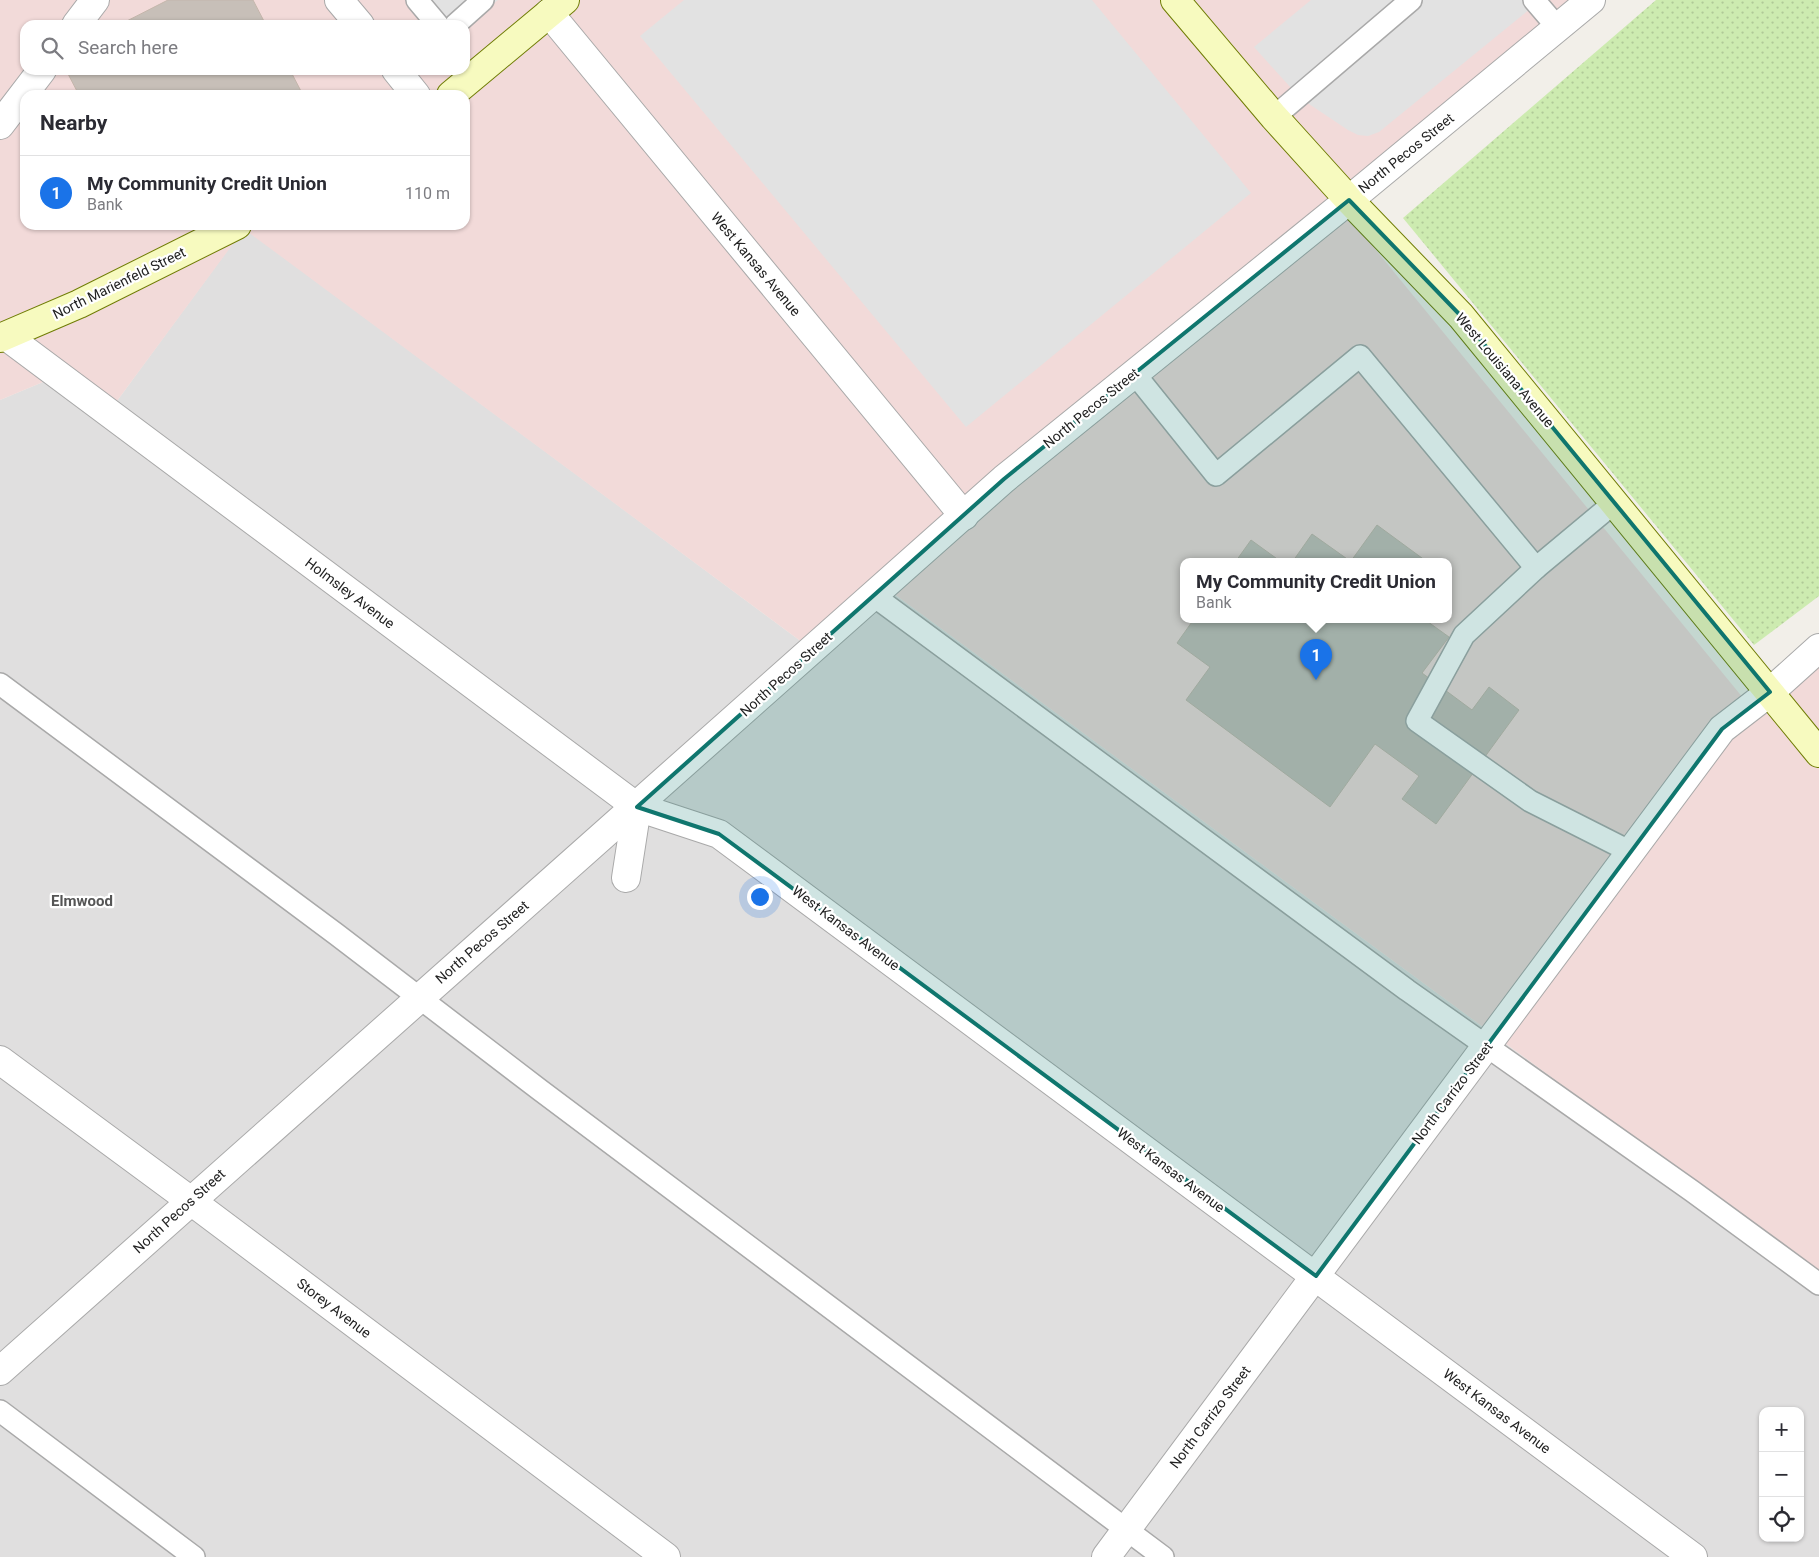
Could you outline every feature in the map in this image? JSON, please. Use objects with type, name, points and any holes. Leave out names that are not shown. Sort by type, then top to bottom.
[{"type":"street","points":[[80,20],[95,0]]},
{"type":"street","points":[[339,0],[356,20]]},
{"type":"street","name":"West Louisiana Avenue","points":[[1175,0],[1274,117],[1349,200],[1461,316],[1819,753]]},
{"type":"street","name":"North Pecos Street","points":[[0,1371],[1004,479],[1349,200],[1591,0]]},
{"type":"street","points":[[457,90],[557,6]]},
{"type":"street","name":"West Kansas Avenue","points":[[557,6],[964,516]]},
{"type":"street","points":[[27,90],[38,75]]},
{"type":"street","points":[[400,75],[412,90]]},
{"type":"street","points":[[0,125],[20,99]]},
{"type":"street","name":"North Marienfeld Street","points":[[3,337],[79,304],[227,230]]},
{"type":"street","name":"Holmsley Avenue","points":[[3,337],[637,807]]},
{"type":"street","name":"North Carrizo Street","points":[[1106,1557],[1722,729],[1770,692],[1819,648]]},
{"type":"street","points":[[626,878],[637,807]]},
{"type":"street","name":"West Kansas Avenue","points":[[637,807],[719,834],[1693,1557]]},
{"type":"street","name":"Storey Avenue","points":[[0,1060],[666,1557]]},
{"type":"lane","points":[[417,0],[434,20]]},
{"type":"lane","points":[[461,20],[483,0]]},
{"type":"lane","points":[[1274,117],[1411,0]]},
{"type":"lane","points":[[1534,0],[1558,28]]},
{"type":"lane","points":[[1134,374],[1216,474],[1360,356],[1536,568]]},
{"type":"lane","points":[[1614,504],[1536,568],[1464,635],[1417,721],[1530,801],[1631,852]]},
{"type":"lane","points":[[874,596],[1486,1047],[1692,1191],[1819,1284]]},
{"type":"lane","points":[[0,684],[420,997],[858,1329],[1163,1557]]},
{"type":"lane","points":[[0,1411],[194,1557]]},
{"type":"highlighted area","points":[[1349,200],[1461,316],[1770,692],[1722,729],[1316,1276],[719,834],[637,807],[1004,479]]},
{"type":"shaded area","points":[[0,0],[1588,0],[1339,205],[1748,704],[1819,646],[1819,1274],[886,588],[814,651],[245,230],[470,230],[470,90],[20,90],[20,230],[243,230],[114,405],[67,372],[0,400]]},
{"type":"shaded area","points":[[405,0],[498,0],[470,23],[470,20],[422,20]]},
{"type":"shaded area","points":[[684,0],[1092,0],[1251,193],[966,427],[640,36]]},
{"type":"shaded area","points":[[1311,0],[1541,0],[1379,132],[1368,136],[1358,135],[1348,130],[1309,104],[1292,89],[1254,47]]},
{"type":"shaded area","points":[[243,230],[247,230],[814,651],[886,588],[1819,1274],[1819,1557],[0,1557],[0,400],[67,372],[114,405]]},
{"type":"green space","points":[[1656,0],[1819,0],[1819,596],[1754,645],[1403,218]]},
{"type":"building","points":[[168,0],[253,0],[263,20],[129,20]]},
{"type":"building","points":[[69,75],[293,75],[300,90],[76,90]]},
{"type":"building","points":[[1377,525],[1422,558],[1353,558]]},
{"type":"building","points":[[1312,534],[1346,558],[1295,558]]},
{"type":"building","points":[[1251,540],[1276,558],[1238,558]]},
{"type":"building","points":[[1191,623],[1430,623],[1449,637],[1422,673],[1472,710],[1489,687],[1519,710],[1436,824],[1402,799],[1419,776],[1375,744],[1330,807],[1186,700],[1210,667],[1177,643]]},
{"type":"place","name":"My Community Credit Union","points":[[1316,680]]},
{"type":"district","name":"Elmwood","points":[[82,901]]}]
